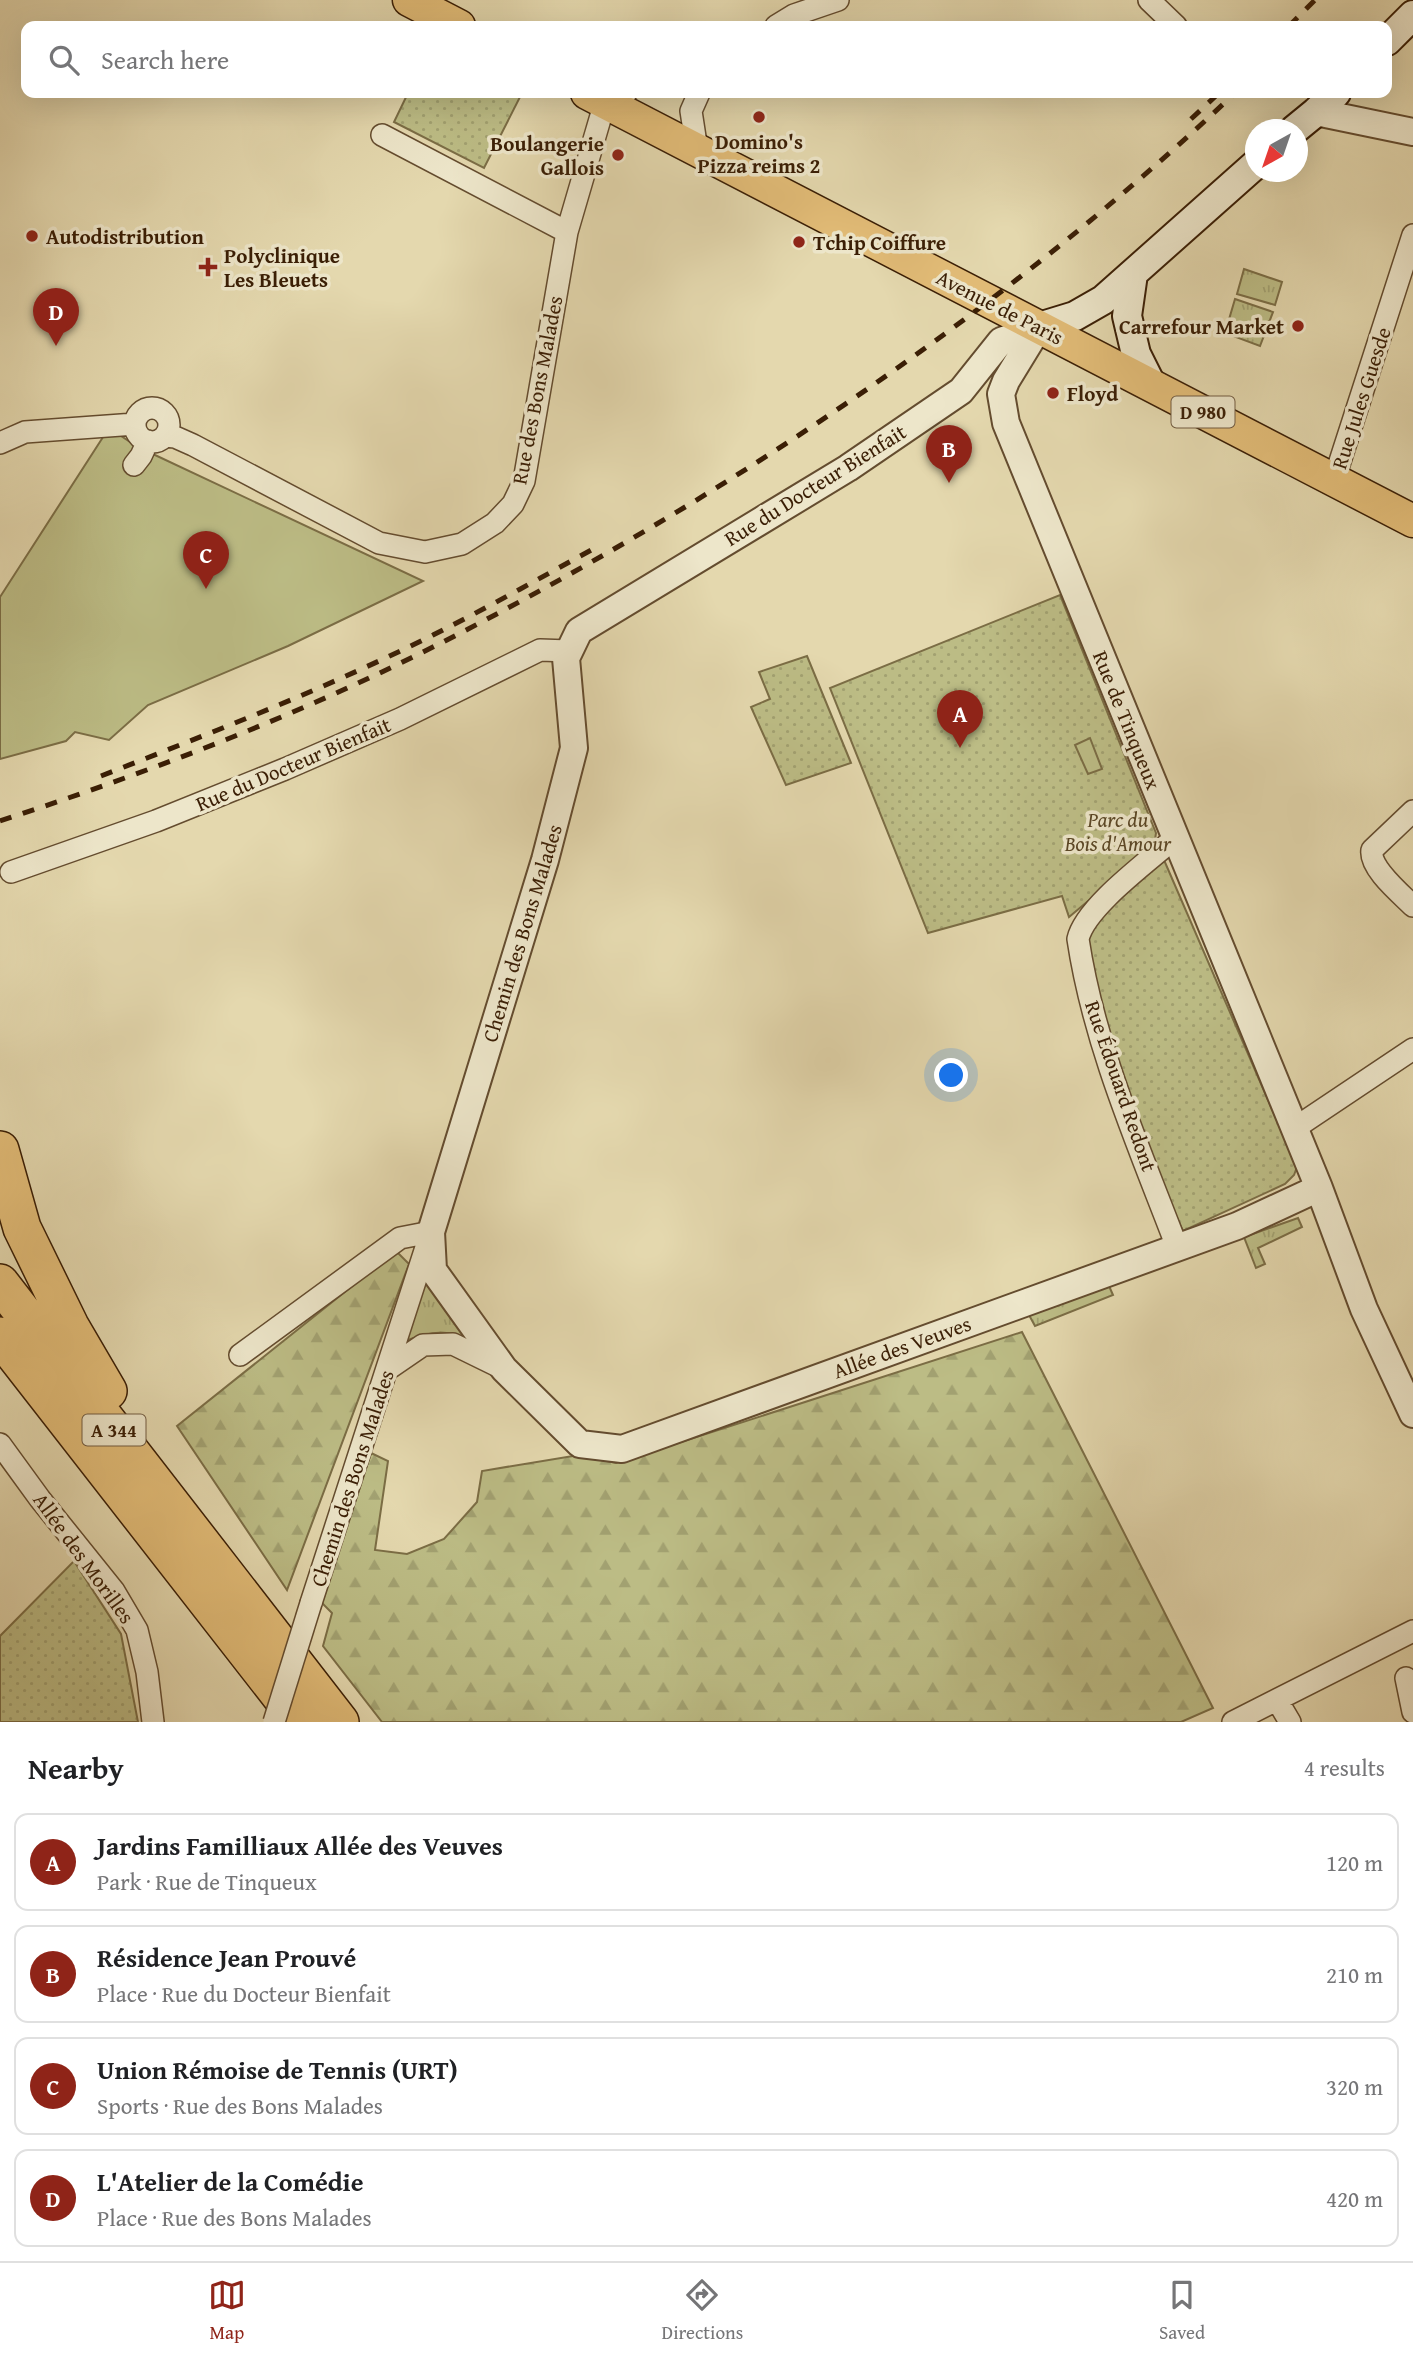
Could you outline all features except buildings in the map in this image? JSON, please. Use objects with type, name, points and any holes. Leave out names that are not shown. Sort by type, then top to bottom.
[{"type":"highway","points":[[0,1150],[22,1228],[70,1326],[182,1518]]},
{"type":"highway","name":"A 344","points":[[0,1283],[182,1518],[213,1583],[301,1722]]},
{"type":"highway","name":"A 344","points":[[0,1336],[213,1583],[340,1722]]},
{"type":"main road","points":[[409,0],[449,21]]},
{"type":"main road","points":[[1392,36],[1413,15]]},
{"type":"main road","name":"Avenue de Paris","points":[[609,98],[697,150],[1413,521]]},
{"type":"main road","points":[[1307,119],[1326,103]]},
{"type":"main road","points":[[1039,327],[1084,311],[1102,300],[1245,173]]},
{"type":"main road","points":[[1133,274],[1127,316],[1136,354],[1152,386]]},
{"type":"street","points":[[784,21],[838,0]]},
{"type":"street","points":[[1149,0],[1171,21]]},
{"type":"street","name":"Rue des Bons Malades","points":[[156,435],[379,543],[425,552],[462,544],[495,523],[513,504],[524,481],[567,232],[605,98]]},
{"type":"street","points":[[697,98],[691,111],[697,150]]},
{"type":"street","points":[[1326,103],[1413,132]]},
{"type":"street","points":[[382,135],[567,232]]},
{"type":"street","name":"Rue Jules Guesde","points":[[1334,480],[1413,235]]},
{"type":"street","points":[[965,386],[978,384],[1000,394],[1039,327]]},
{"type":"street","name":"Rue du Docteur Bienfait","points":[[11,872],[156,821],[285,769],[400,719],[540,650],[574,641],[848,468],[965,386],[1001,341],[1039,327]]},
{"type":"street","name":"Rue de Tinqueux","points":[[1000,394],[1006,423],[1295,1128],[1364,1309],[1412,1408]]},
{"type":"street","points":[[0,443],[25,432],[156,435]]},
{"type":"street","points":[[134,465],[156,435]]},
{"type":"street","name":"Chemin des Bons Malades","points":[[274,1722],[388,1369],[545,860],[574,748],[566,657],[574,641]]},
{"type":"street","points":[[1413,811],[1371,850],[1371,857],[1379,870],[1413,906]]},
{"type":"street","name":"Rue Édouard Redont","points":[[1176,837],[1092,911],[1080,928],[1078,939],[1096,1023],[1177,1248]]},
{"type":"street","points":[[1295,1128],[1413,1049]]},
{"type":"street","name":"Allée des Veuves","points":[[504,1369],[580,1444],[622,1449],[1321,1194]]},
{"type":"street","points":[[240,1355],[400,1238],[431,1232]]},
{"type":"street","name":"Chemin des Bons Malades","points":[[431,1232],[432,1270],[504,1369]]},
{"type":"street","points":[[388,1369],[423,1345],[453,1344],[504,1369]]},
{"type":"street","name":"Allée des Morilles","points":[[0,1444],[114,1591],[137,1630],[147,1672],[153,1722]]},
{"type":"street","points":[[1233,1722],[1413,1631]]},
{"type":"street","points":[[1406,1678],[1413,1712]]},
{"type":"street","points":[[1277,1700],[1290,1722]]},
{"type":"green space","points":[[406,98],[519,98],[484,168],[394,122]]},
{"type":"green space","points":[[1244,269],[1282,282],[1275,305],[1237,294]]},
{"type":"green space","points":[[1235,299],[1273,312],[1260,346],[1225,333]]},
{"type":"green space","points":[[105,434],[121,436],[138,447],[423,581],[288,646],[148,705],[109,740],[75,732],[66,741],[0,759],[0,597]]},
{"type":"green space","name":"Parc du Bois d'Amour","points":[[1060,595],[1156,833],[1154,846],[1069,917],[1062,896],[928,933],[830,688]]},
{"type":"green space","points":[[807,656],[851,763],[786,785],[751,707],[770,699],[759,672]]},
{"type":"green space","points":[[1090,738],[1102,769],[1088,774],[1075,745]]},
{"type":"green space","points":[[1164,860],[1297,1167],[1294,1175],[1285,1184],[1183,1231],[1135,1127],[1083,944],[1103,912]]},
{"type":"green space","points":[[1298,1218],[1302,1227],[1258,1248],[1265,1264],[1256,1268],[1244,1237]]},
{"type":"green space","points":[[396,1251],[409,1264],[287,1590],[177,1426]]},
{"type":"green space","points":[[426,1274],[473,1340],[455,1334],[439,1333],[405,1341]]},
{"type":"green space","points":[[1109,1286],[1113,1295],[1035,1326],[1029,1315]]},
{"type":"green space","points":[[1022,1332],[1213,1708],[1181,1722],[382,1722],[323,1646],[332,1613],[322,1603],[371,1453],[388,1461],[375,1550],[407,1554],[444,1539],[477,1502],[482,1471],[579,1455],[616,1463]]},
{"type":"green space","points":[[74,1561],[121,1634],[138,1722],[0,1722],[0,1636]]},
{"type":"railway","points":[[1294,21],[1315,0]]},
{"type":"railway","points":[[1191,119],[1214,98]]},
{"type":"railway","points":[[0,821],[167,762],[331,696],[544,589],[649,529],[856,397],[955,326],[1052,252],[1146,174],[1230,98]]},
{"type":"railway","points":[[101,776],[351,674],[473,614],[593,549]]},
{"type":"place","name":"Domino's Pizza reims 2","points":[[759,117]]},
{"type":"place","name":"Boulangerie Gallois","points":[[618,155]]},
{"type":"place","name":"Autodistribution","points":[[32,236]]},
{"type":"place","name":"Tchip Coiffure","points":[[799,242]]},
{"type":"place","name":"Polyclinique Les Bleuets","points":[[208,267]]},
{"type":"place","name":"Carrefour Market","points":[[1298,326]]},
{"type":"place","name":"L'Atelier de la Comédie","points":[[56,346]]},
{"type":"place","name":"Floyd","points":[[1053,393]]},
{"type":"place","name":"Résidence Jean Prouvé","points":[[949,483]]},
{"type":"place","name":"Union Rémoise de Tennis (URT)","points":[[206,589]]},
{"type":"place","name":"Jardins Familliaux Allée des Veuves","points":[[960,748]]}]
